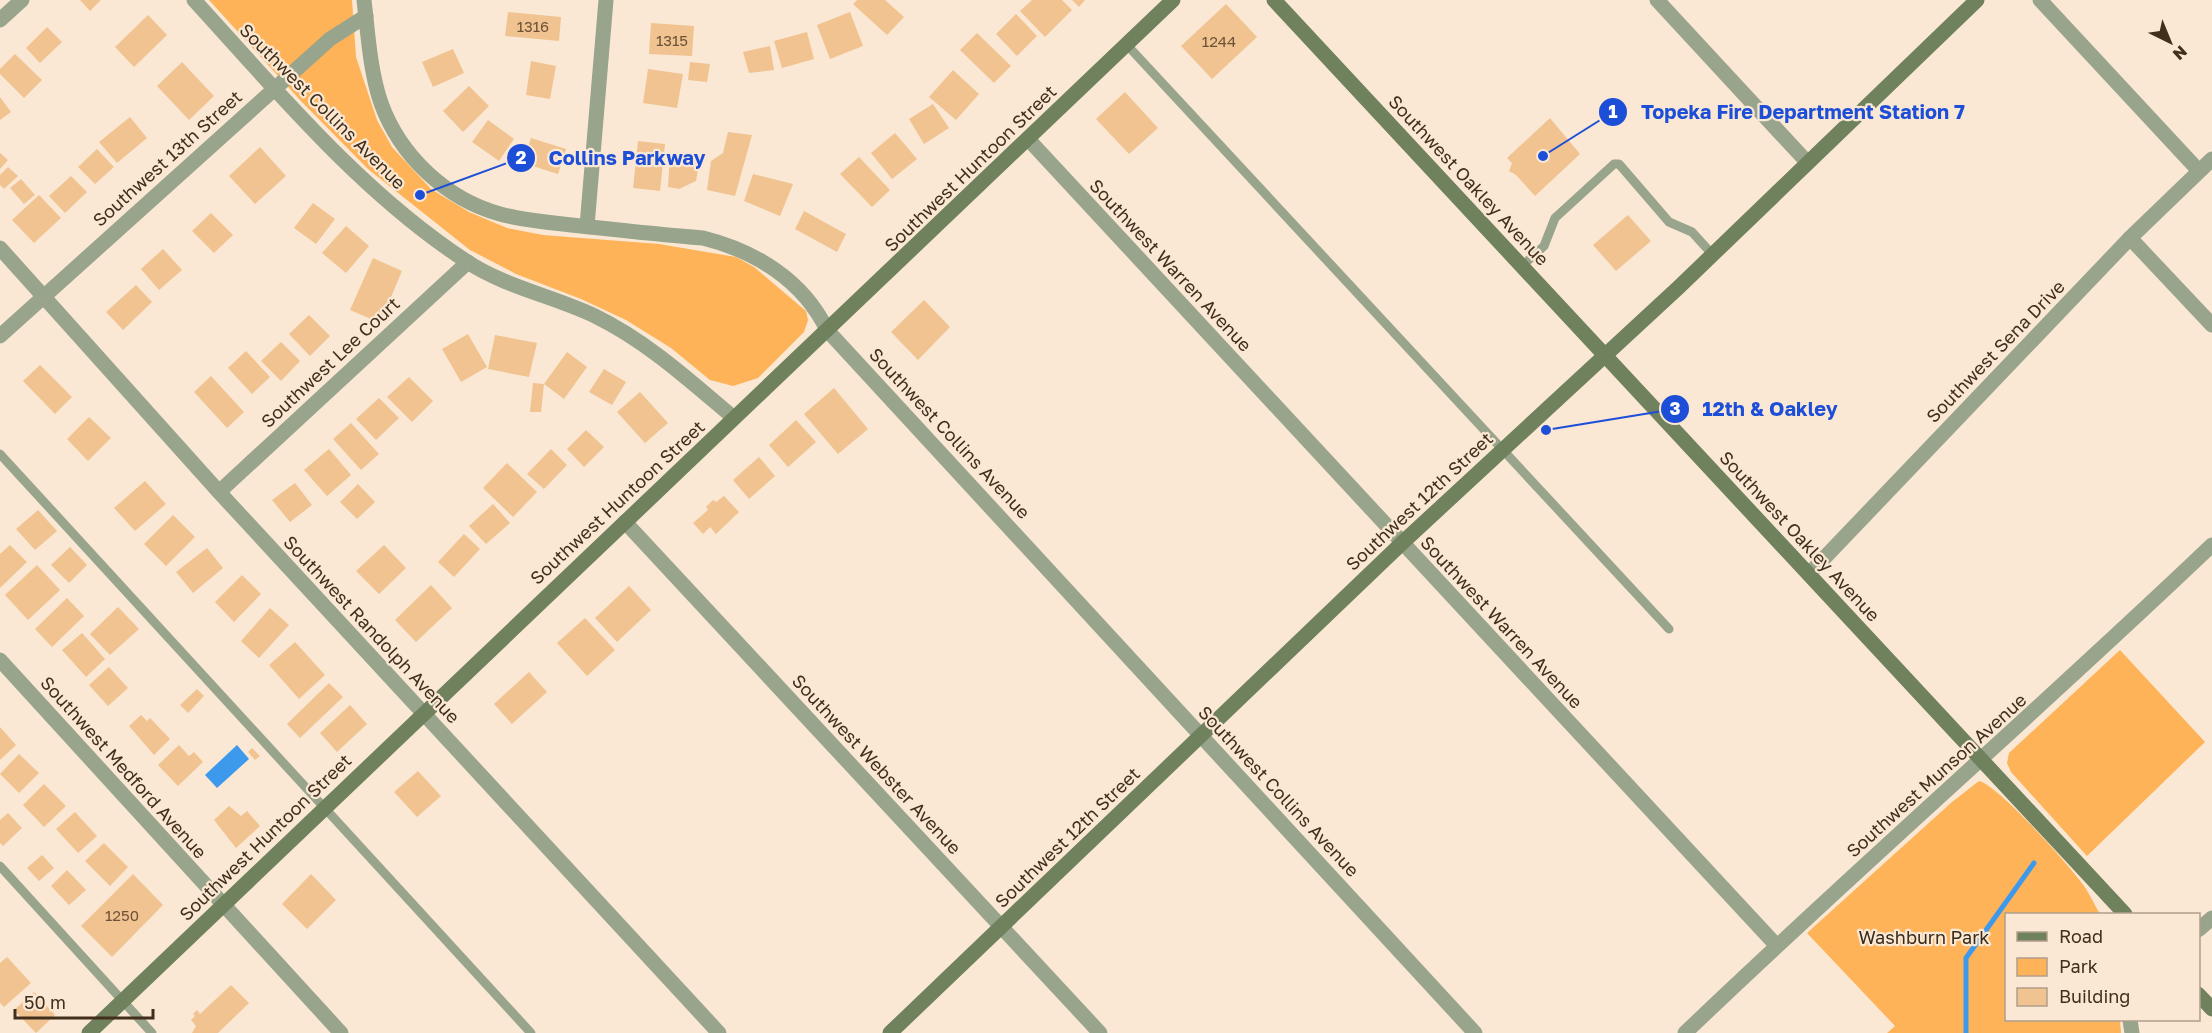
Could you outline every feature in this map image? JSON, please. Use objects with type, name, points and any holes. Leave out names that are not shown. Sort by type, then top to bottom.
[{"type":"main road","name":"Southwest Huntoon Street","points":[[89,1033],[224,906],[323,807],[1173,0]]},
{"type":"main road","name":"Southwest Oakley Avenue","points":[[1274,0],[2123,913]]},
{"type":"main road","name":"Southwest 12th Street","points":[[890,1033],[1402,543],[1606,355],[1977,0]]},
{"type":"main road","points":[[2200,995],[2212,1009]]},
{"type":"street","points":[[0,20],[22,0]]},
{"type":"street","name":"Southwest Collins Avenue","points":[[194,0],[352,168],[401,212],[468,262],[500,279],[614,326],[680,370],[734,418]]},
{"type":"street","name":"Southwest Collins Avenue","points":[[364,0],[373,72],[381,103],[407,152],[429,175],[474,205],[500,214],[703,238],[752,254],[802,292],[817,308],[828,330],[1475,1033]]},
{"type":"street","points":[[587,226],[606,0]]},
{"type":"street","points":[[1657,0],[1807,162]]},
{"type":"street","points":[[2040,0],[2199,171]]},
{"type":"street","name":"Southwest 13th Street","points":[[0,336],[330,39],[366,16]]},
{"type":"street","name":"Southwest Warren Avenue","points":[[1028,140],[1776,945]]},
{"type":"street","name":"Southwest Sena Drive","points":[[1809,574],[2130,238],[2212,159]]},
{"type":"street","points":[[2130,238],[2212,325]]},
{"type":"street","name":"Southwest Randolph Avenue","points":[[0,248],[219,492],[719,1033]]},
{"type":"street","name":"Southwest Lee Court","points":[[219,492],[468,262]]},
{"type":"street","name":"Southwest Webster Avenue","points":[[624,522],[1100,1033]]},
{"type":"street","name":"Southwest Munson Avenue","points":[[1685,1033],[1776,945],[1982,760],[2212,544]]},
{"type":"street","name":"Southwest Medford Avenue","points":[[0,660],[341,1033]]},
{"type":"street","points":[[2200,929],[2212,918]]},
{"type":"lane","points":[[1127,45],[1669,629]]},
{"type":"lane","points":[[1522,266],[1544,246],[1555,218],[1614,164],[1619,164],[1669,222],[1692,232],[1712,254]]},
{"type":"lane","points":[[0,454],[531,1033]]},
{"type":"lane","points":[[0,866],[152,1033]]},
{"type":"green space","points":[[209,0],[352,0],[356,57],[377,120],[392,147],[431,189],[469,212],[507,228],[543,235],[659,244],[736,257],[754,267],[806,311],[808,320],[804,332],[758,378],[733,386],[710,380],[671,348],[626,320],[581,299],[516,274],[470,250],[368,169],[300,100]]},
{"type":"green space","points":[[2120,650],[2205,742],[2087,856],[2011,772],[2007,763],[2009,753]]},
{"type":"green space","name":"Washburn Park","points":[[1979,781],[1988,786],[2016,810],[2048,843],[2084,886],[2099,913],[2005,913],[2005,1021],[2120,1021],[2121,1033],[1887,1033],[1895,1026],[1807,933],[1952,802]]},
{"type":"water","points":[[237,745],[249,759],[217,788],[205,775]]},
{"type":"building","points":[[80,0],[101,0],[90,11]]},
{"type":"building","points":[[857,0],[885,0],[904,17],[887,35],[853,4]]},
{"type":"building","points":[[1032,0],[1062,0],[1072,10],[1045,37],[1020,11]]},
{"type":"building","points":[[1072,0],[1085,0],[1079,7]]},
{"type":"building","points":[[1226,4],[1257,37],[1212,79],[1181,46]]},
{"type":"building","points":[[508,12],[561,17],[559,41],[505,36]]},
{"type":"building","points":[[850,12],[863,46],[830,59],[817,25]]},
{"type":"building","points":[[1016,14],[1037,36],[1017,56],[996,34]]},
{"type":"building","points":[[148,15],[167,35],[134,67],[115,47]]},
{"type":"building","points":[[651,23],[694,26],[692,56],[649,54]]},
{"type":"building","points":[[47,27],[62,42],[40,63],[26,48]]},
{"type":"building","points":[[807,32],[814,59],[782,68],[774,41]]},
{"type":"building","points":[[977,33],[1011,66],[994,83],[960,50]]},
{"type":"building","points":[[770,46],[774,70],[749,73],[743,52]]},
{"type":"building","points":[[453,49],[464,73],[433,87],[422,62]]},
{"type":"building","points":[[15,54],[42,80],[24,98],[0,74],[0,69]]},
{"type":"building","points":[[531,61],[556,66],[550,99],[526,95]]},
{"type":"building","points":[[182,62],[214,96],[189,120],[157,86]]},
{"type":"building","points":[[690,62],[710,64],[707,82],[688,80]]},
{"type":"building","points":[[648,69],[683,74],[677,108],[643,103]]},
{"type":"building","points":[[953,70],[979,94],[956,120],[929,97]]},
{"type":"building","points":[[469,86],[489,106],[463,132],[443,111]]},
{"type":"building","points":[[1125,92],[1158,128],[1129,154],[1096,119]]},
{"type":"building","points":[[0,97],[11,112],[0,120]]},
{"type":"building","points":[[933,104],[949,128],[924,144],[909,119]]},
{"type":"building","points":[[130,117],[147,138],[117,163],[99,142]]},
{"type":"building","points":[[1550,118],[1580,154],[1535,196],[1516,175],[1509,171],[1512,163],[1507,158]]},
{"type":"building","points":[[488,120],[514,139],[499,161],[472,142]]},
{"type":"building","points":[[728,132],[752,135],[735,196],[707,190],[711,161],[723,153]]},
{"type":"building","points":[[895,133],[917,159],[892,179],[871,153]]},
{"type":"building","points":[[531,138],[566,149],[558,174],[523,163]]},
{"type":"building","points":[[638,141],[665,144],[660,191],[633,188]]},
{"type":"building","points":[[260,147],[286,176],[255,204],[229,176]]},
{"type":"building","points":[[97,149],[114,167],[95,184],[78,167]]},
{"type":"building","points":[[0,153],[8,160],[0,169]]},
{"type":"building","points":[[670,155],[700,158],[696,181],[679,189],[668,187]]},
{"type":"building","points":[[859,157],[890,190],[872,207],[840,174]]},
{"type":"building","points":[[8,167],[18,176],[4,189],[0,185],[0,175]]},
{"type":"building","points":[[753,174],[793,184],[780,216],[744,201]]},
{"type":"building","points":[[71,176],[87,192],[65,213],[49,196]]},
{"type":"building","points":[[21,179],[35,195],[24,204],[10,188]]},
{"type":"building","points":[[39,195],[61,218],[34,243],[12,220]]},
{"type":"building","points":[[313,203],[335,219],[316,244],[294,228]]},
{"type":"building","points":[[804,211],[846,234],[837,252],[795,229]]},
{"type":"building","points":[[211,213],[233,235],[214,253],[192,231]]},
{"type":"building","points":[[1628,215],[1651,241],[1616,271],[1593,245]]},
{"type":"building","points":[[346,226],[369,246],[346,273],[322,253]]},
{"type":"building","points":[[163,249],[182,270],[159,290],[141,269]]},
{"type":"building","points":[[373,258],[402,271],[380,323],[350,310]]},
{"type":"building","points":[[136,285],[152,302],[123,330],[106,312]]},
{"type":"building","points":[[924,300],[950,327],[918,360],[891,332]]},
{"type":"building","points":[[309,315],[330,336],[310,356],[289,334]]},
{"type":"building","points":[[468,334],[487,367],[461,382],[442,349]]},
{"type":"building","points":[[495,335],[537,343],[529,377],[488,369]]},
{"type":"building","points":[[281,342],[300,361],[281,381],[261,361]]},
{"type":"building","points":[[246,351],[270,377],[252,394],[228,368]]},
{"type":"building","points":[[567,352],[587,367],[564,399],[544,384]]},
{"type":"building","points":[[40,365],[72,397],[55,414],[23,381]]},
{"type":"building","points":[[604,369],[626,382],[612,405],[589,392]]},
{"type":"building","points":[[211,376],[244,412],[227,428],[194,392]]},
{"type":"building","points":[[409,377],[433,401],[412,422],[387,397]]},
{"type":"building","points":[[533,383],[544,384],[541,412],[530,412]]},
{"type":"building","points":[[834,388],[868,429],[838,454],[804,414]]},
{"type":"building","points":[[640,392],[668,423],[645,443],[617,412]]},
{"type":"building","points":[[379,398],[399,418],[376,440],[356,419]]},
{"type":"building","points":[[89,417],[111,438],[88,461],[67,439]]},
{"type":"building","points":[[796,420],[816,442],[788,467],[769,445]]},
{"type":"building","points":[[351,423],[379,454],[361,470],[333,439]]},
{"type":"building","points":[[586,430],[604,447],[584,467],[567,449]]},
{"type":"building","points":[[329,449],[351,475],[327,496],[304,470]]},
{"type":"building","points":[[551,449],[567,465],[544,489],[527,474]]},
{"type":"building","points":[[759,457],[775,476],[749,499],[733,480]]},
{"type":"building","points":[[507,463],[537,492],[513,517],[483,488]]},
{"type":"building","points":[[145,481],[166,504],[135,531],[114,508]]},
{"type":"building","points":[[295,483],[312,505],[290,522],[272,500]]},
{"type":"building","points":[[358,484],[375,502],[357,519],[340,502]]},
{"type":"building","points":[[724,496],[739,512],[716,534],[710,527],[703,534],[693,523],[708,510],[706,507],[713,500],[716,502]]},
{"type":"building","points":[[493,504],[510,523],[486,544],[469,526]]},
{"type":"building","points":[[38,510],[57,531],[35,550],[16,529]]},
{"type":"building","points":[[173,515],[195,537],[166,566],[144,544]]},
{"type":"building","points":[[464,534],[480,549],[454,577],[438,562]]},
{"type":"building","points":[[10,545],[27,562],[0,588],[0,554]]},
{"type":"building","points":[[384,545],[406,568],[379,594],[356,571]]},
{"type":"building","points":[[70,547],[87,565],[69,583],[51,565]]},
{"type":"building","points":[[207,548],[223,568],[193,593],[176,572]]},
{"type":"building","points":[[37,565],[60,590],[28,620],[5,595]]},
{"type":"building","points":[[242,575],[261,594],[234,622],[215,602]]},
{"type":"building","points":[[431,585],[452,608],[416,642],[395,620]]},
{"type":"building","points":[[629,586],[651,610],[617,642],[595,618]]},
{"type":"building","points":[[67,598],[84,616],[52,647],[35,629]]},
{"type":"building","points":[[118,607],[139,629],[110,655],[90,634]]},
{"type":"building","points":[[270,608],[289,625],[259,658],[241,641]]},
{"type":"building","points":[[585,618],[615,650],[587,676],[557,643]]},
{"type":"building","points":[[82,633],[105,659],[86,677],[62,650]]},
{"type":"building","points":[[295,642],[325,675],[299,699],[269,665]]},
{"type":"building","points":[[109,667],[128,688],[108,706],[89,685]]},
{"type":"building","points":[[529,672],[547,692],[512,724],[494,704]]},
{"type":"building","points":[[329,683],[343,697],[300,738],[287,724]]},
{"type":"building","points":[[197,689],[204,696],[188,713],[180,705]]},
{"type":"building","points":[[350,705],[367,724],[337,752],[320,733]]},
{"type":"building","points":[[141,715],[147,721],[150,718],[170,739],[154,755],[129,726]]},
{"type":"building","points":[[0,727],[16,745],[0,760]]},
{"type":"building","points":[[179,745],[189,756],[194,752],[203,762],[178,786],[158,765]]},
{"type":"building","points":[[252,748],[260,756],[255,760],[248,752]]},
{"type":"building","points":[[19,754],[39,773],[19,793],[0,774]]},
{"type":"building","points":[[418,771],[441,796],[417,817],[394,792]]},
{"type":"building","points":[[44,784],[66,806],[44,827],[23,805]]},
{"type":"building","points":[[229,806],[241,816],[247,811],[260,826],[236,848],[214,820]]},
{"type":"building","points":[[75,812],[97,836],[78,853],[56,829]]},
{"type":"building","points":[[8,813],[22,828],[3,846],[0,843],[0,820]]},
{"type":"building","points":[[104,843],[128,867],[110,886],[85,861]]},
{"type":"building","points":[[42,855],[54,868],[39,881],[27,868]]},
{"type":"building","points":[[67,870],[86,890],[69,905],[51,886]]},
{"type":"building","points":[[133,874],[163,905],[112,957],[81,926]]},
{"type":"building","points":[[311,874],[336,900],[307,929],[282,904]]},
{"type":"building","points":[[7,957],[31,983],[4,1007],[0,1003],[0,963]]},
{"type":"building","points":[[231,985],[249,1003],[218,1033],[192,1033],[196,1026],[191,1020],[195,1016],[193,1014],[197,1010],[200,1014]]},
{"type":"building","points":[[34,992],[55,1015],[36,1033],[14,1010]]},
{"type":"waterway","points":[[1966,1033],[1966,958],[2034,863]]},
{"type":"place","name":"Topeka Fire Department Station 7","points":[[1543,156]]},
{"type":"place","name":"Collins Parkway","points":[[420,195]]},
{"type":"place","name":"12th & Oakley","points":[[1546,430]]}]
